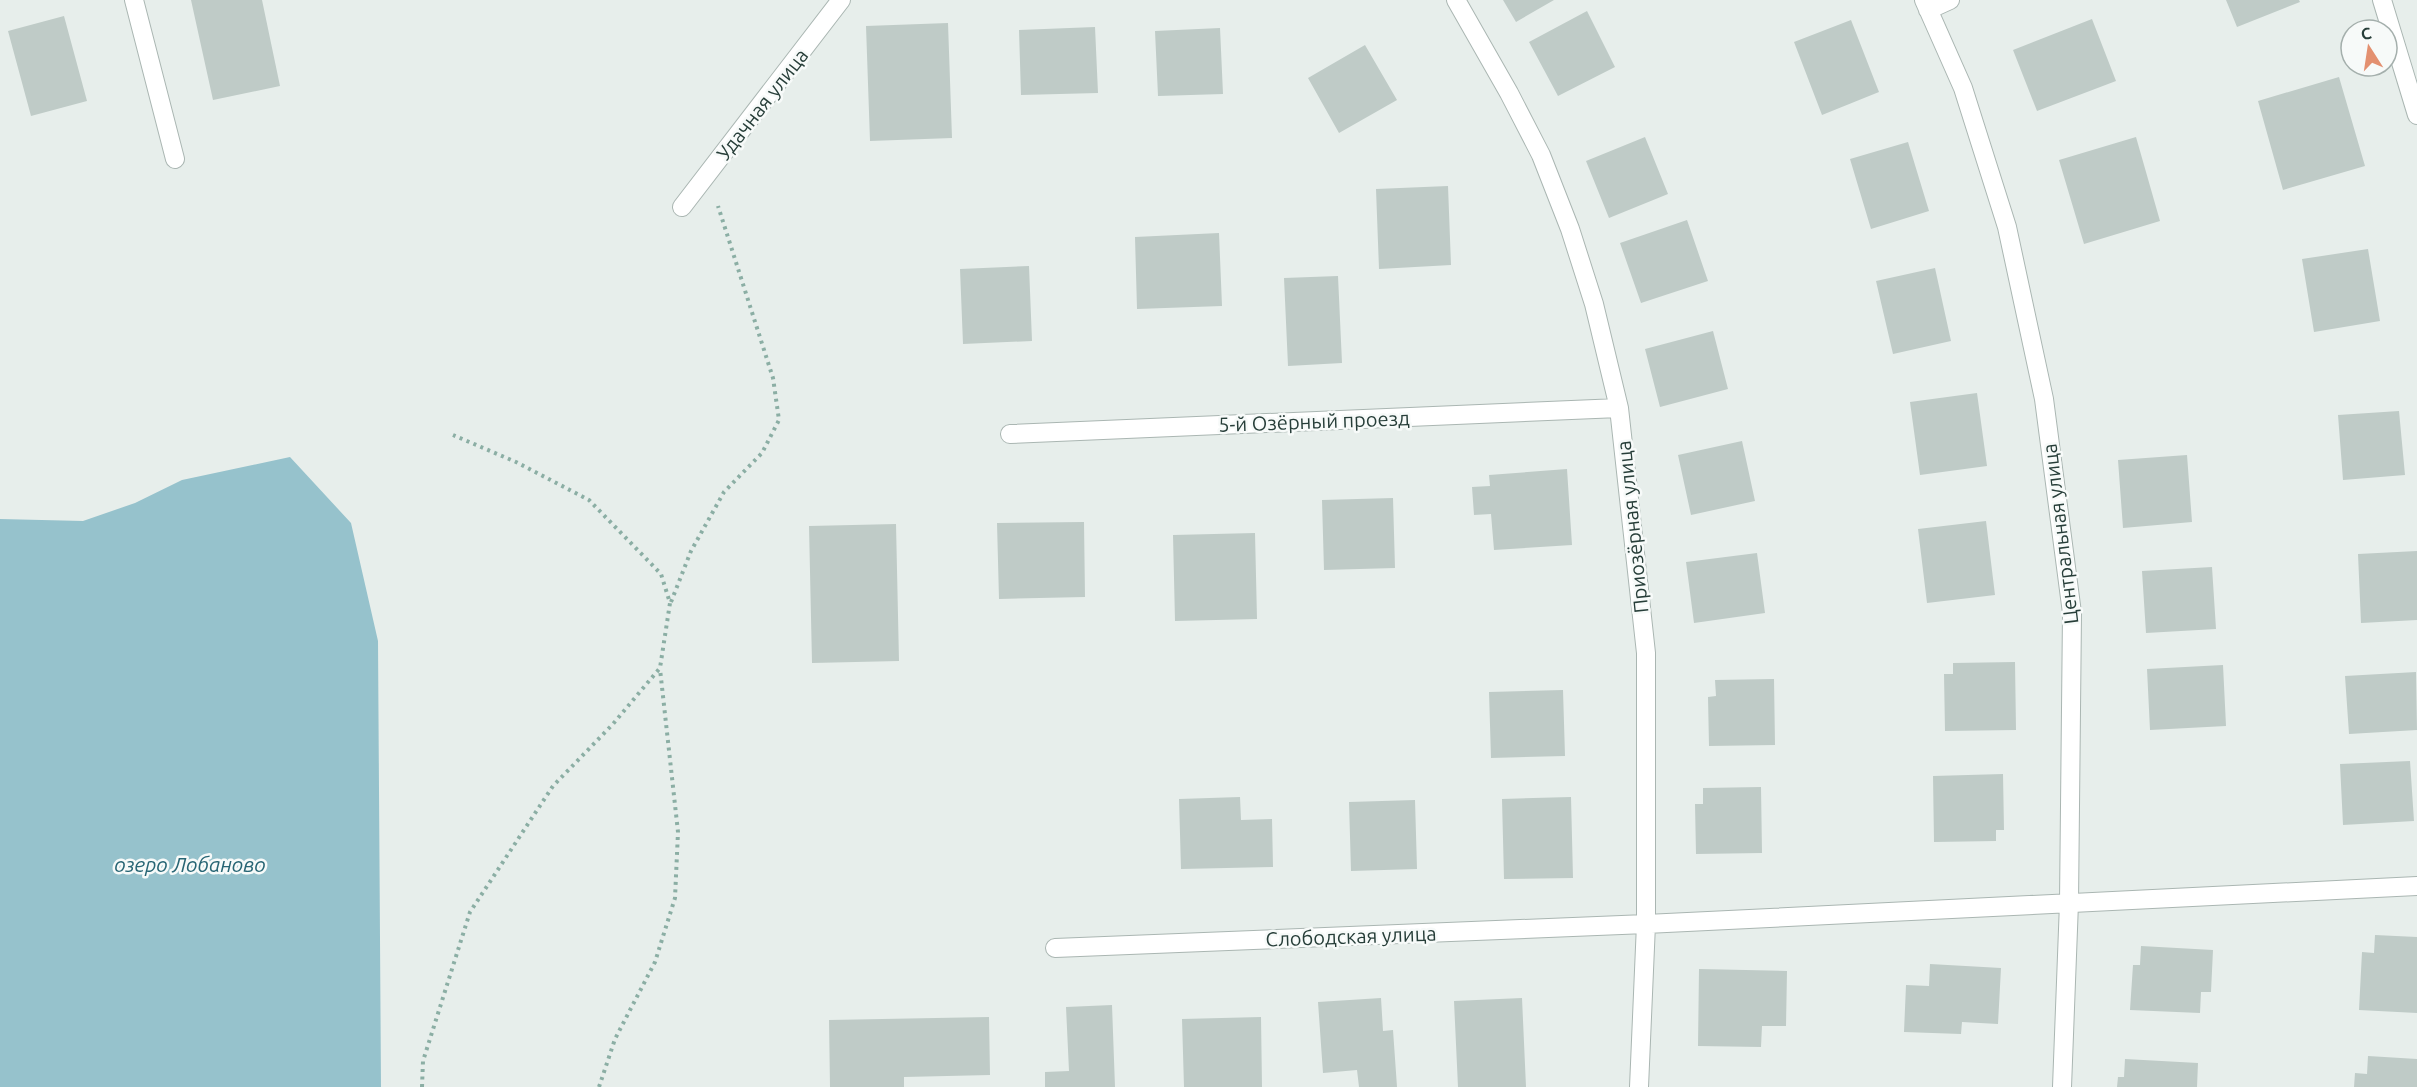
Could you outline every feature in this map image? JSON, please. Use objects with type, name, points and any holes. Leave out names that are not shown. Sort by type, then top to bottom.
[{"type":"street","points":[[134,0],[175,159]]},
{"type":"street","name":"Удачная улица","points":[[682,207],[841,0]]},
{"type":"street","name":"Приозёрная улица","points":[[1456,0],[1541,155],[1570,229],[1594,304],[1619,408],[1646,652],[1646,924],[1639,1087]]},
{"type":"street","points":[[1926,5],[1950,0]]},
{"type":"street","points":[[2382,0],[2417,115]]},
{"type":"street","name":"Центральная улица","points":[[1926,5],[1963,88],[2007,227],[2044,399],[2072,613],[2069,903],[2062,1087]]},
{"type":"street","name":"5-й Озёрный проезд","points":[[1010,434],[1619,408]]},
{"type":"street","name":"Слободская улица","points":[[1055,948],[1646,924],[2417,886]]},
{"type":"path","points":[[599,1087],[615,1039],[655,962],[675,898],[678,832],[660,668],[670,603],[691,551],[723,492],[762,453],[779,420],[773,378],[708,174]]},
{"type":"path","points":[[453,435],[516,462],[590,500],[661,574],[670,603]]},
{"type":"path","points":[[422,1087],[423,1061],[470,912],[553,786],[613,724],[660,668]]},
{"type":"water","name":"озеро Лобаново","points":[[290,457],[351,523],[378,641],[381,1087],[0,1087],[0,519],[83,521],[135,503],[182,480]]},
{"type":"building","points":[[191,0],[262,0],[280,86],[213,100]]},
{"type":"building","points":[[1503,0],[1554,0],[1516,22]]},
{"type":"building","points":[[2226,0],[2299,0],[2300,2],[2237,27]]},
{"type":"building","points":[[1587,11],[1615,67],[1558,96],[1529,42]]},
{"type":"building","points":[[64,16],[87,101],[31,116],[8,31]]},
{"type":"building","points":[[2092,19],[2116,81],[2037,111],[2013,50]]},
{"type":"building","points":[[1851,20],[1879,92],[1822,115],[1794,42]]},
{"type":"building","points":[[948,23],[952,138],[870,141],[866,26]]},
{"type":"building","points":[[1095,27],[1098,93],[1021,95],[1019,30]]},
{"type":"building","points":[[1220,28],[1223,94],[1158,96],[1155,31]]},
{"type":"building","points":[[1365,45],[1397,100],[1339,133],[1308,78]]},
{"type":"building","points":[[2339,77],[2365,166],[2283,190],[2258,101]]},
{"type":"building","points":[[1645,137],[1668,194],[1609,218],[1586,161]]},
{"type":"building","points":[[2136,137],[2160,221],[2084,244],[2059,160]]},
{"type":"building","points":[[1908,142],[1929,211],[1871,229],[1850,159]]},
{"type":"building","points":[[1448,186],[1451,265],[1379,269],[1376,189]]},
{"type":"building","points":[[1687,220],[1708,281],[1641,303],[1620,243]]},
{"type":"building","points":[[1219,233],[1222,306],[1137,309],[1135,237]]},
{"type":"building","points":[[2368,249],[2380,321],[2314,332],[2302,259]]},
{"type":"building","points":[[1029,266],[1032,341],[963,344],[960,269]]},
{"type":"building","points":[[1935,268],[1951,341],[1893,354],[1876,281]]},
{"type":"building","points":[[1338,276],[1342,363],[1288,366],[1284,278]]},
{"type":"building","points":[[1713,331],[1728,389],[1660,407],[1645,349]]},
{"type":"building","points":[[1977,393],[1987,466],[1920,475],[1910,402]]},
{"type":"building","points":[[2399,411],[2405,475],[2343,480],[2338,415]]},
{"type":"building","points":[[1742,441],[1755,501],[1691,515],[1678,455]]},
{"type":"building","points":[[2187,455],[2192,522],[2123,528],[2118,460]]},
{"type":"building","points":[[1567,469],[1572,545],[1494,550],[1491,514],[1474,515],[1472,487],[1490,486],[1489,475]]},
{"type":"building","points":[[1393,498],[1395,568],[1324,570],[1322,500]]},
{"type":"building","points":[[1986,521],[1995,595],[1927,603],[1918,529]]},
{"type":"building","points":[[1084,522],[1085,597],[999,599],[997,523]]},
{"type":"building","points":[[896,524],[899,661],[812,663],[809,526]]},
{"type":"building","points":[[1255,533],[1257,619],[1175,621],[1173,535]]},
{"type":"building","points":[[2417,551],[2417,620],[2361,623],[2358,554]]},
{"type":"building","points":[[1757,553],[1765,613],[1694,623],[1686,562]]},
{"type":"building","points":[[2212,567],[2216,629],[2146,633],[2142,571]]},
{"type":"building","points":[[2015,662],[2016,730],[1945,731],[1944,674],[1953,674],[1953,663]]},
{"type":"building","points":[[2223,665],[2226,726],[2150,730],[2147,669]]},
{"type":"building","points":[[2416,672],[2417,730],[2349,734],[2345,676]]},
{"type":"building","points":[[1774,679],[1775,745],[1709,746],[1708,697],[1716,696],[1715,680]]},
{"type":"building","points":[[1563,690],[1565,756],[1491,758],[1489,692]]},
{"type":"building","points":[[2410,761],[2414,821],[2343,825],[2340,764]]},
{"type":"building","points":[[2003,774],[2004,830],[1996,830],[1996,841],[1934,842],[1933,776]]},
{"type":"building","points":[[1761,787],[1762,853],[1696,854],[1695,804],[1703,804],[1703,788]]},
{"type":"building","points":[[1240,797],[1241,820],[1272,819],[1273,867],[1181,869],[1179,799]]},
{"type":"building","points":[[1571,797],[1573,878],[1504,879],[1502,799]]},
{"type":"building","points":[[1415,800],[1417,869],[1351,871],[1349,802]]},
{"type":"building","points":[[2375,935],[2417,937],[2417,1013],[2359,1010],[2362,952],[2374,953]]},
{"type":"building","points":[[2141,946],[2213,950],[2211,992],[2201,992],[2200,1013],[2130,1010],[2133,965],[2140,965]]},
{"type":"building","points":[[1930,964],[2001,968],[1998,1024],[1962,1022],[1961,1034],[1904,1032],[1906,985],[1929,986]]},
{"type":"building","points":[[1699,969],[1787,971],[1786,1026],[1762,1026],[1761,1047],[1698,1046]]},
{"type":"building","points":[[1381,998],[1383,1031],[1393,1030],[1397,1087],[1359,1087],[1357,1070],[1323,1073],[1318,1002]]},
{"type":"building","points":[[1522,998],[1526,1087],[1458,1087],[1454,1001]]},
{"type":"building","points":[[1112,1005],[1115,1087],[1045,1087],[1045,1072],[1069,1071],[1066,1007]]},
{"type":"building","points":[[989,1017],[990,1075],[904,1077],[904,1087],[830,1087],[829,1020]]},
{"type":"building","points":[[1261,1017],[1262,1087],[1184,1087],[1182,1019]]},
{"type":"building","points":[[2368,1056],[2417,1059],[2417,1087],[2354,1087],[2355,1073],[2367,1074]]},
{"type":"building","points":[[2125,1059],[2198,1063],[2197,1087],[2117,1087],[2118,1077],[2124,1077]]}]
